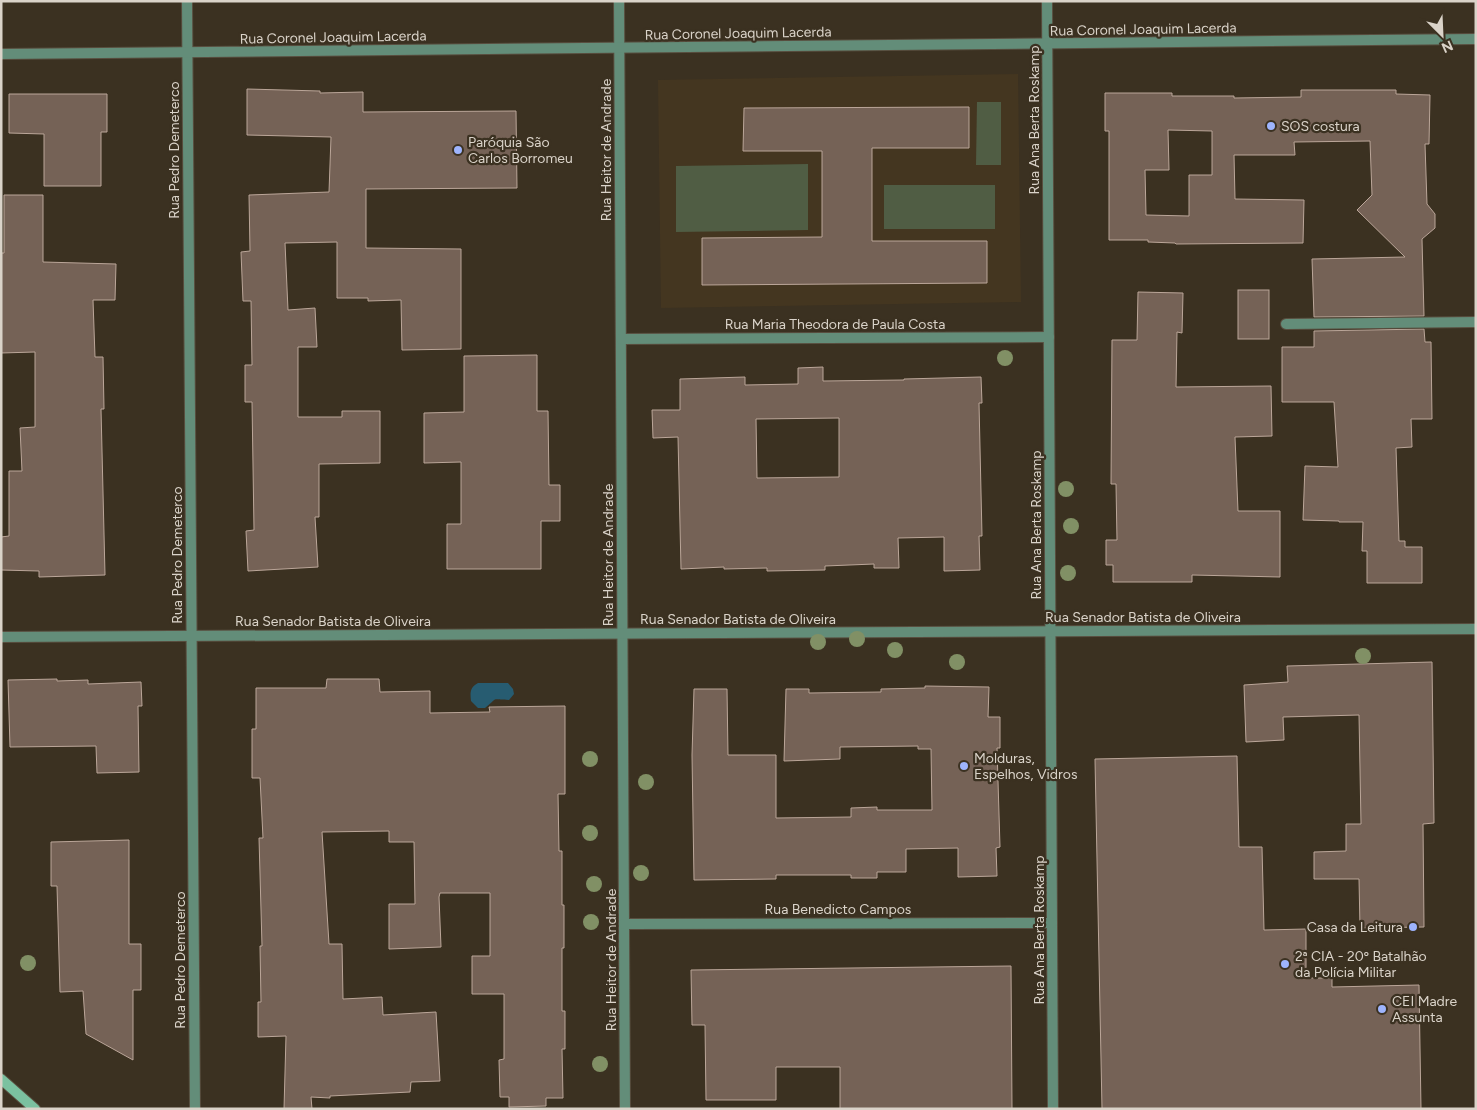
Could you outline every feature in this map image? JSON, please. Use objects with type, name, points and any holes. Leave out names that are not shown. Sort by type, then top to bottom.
[{"type":"main road","points":[[1,1078],[35,1109]]},
{"type":"street","name":"Rua Pedro Demeterco","points":[[187,1],[195,1109]]},
{"type":"street","name":"Rua Heitor de Andrade","points":[[619,1],[625,1109]]},
{"type":"street","name":"Rua Ana Berta Roskamp","points":[[1047,1],[1054,1109]]},
{"type":"street","name":"Rua Coronel Joaquim Lacerda","points":[[1,54],[1476,40]]},
{"type":"street","points":[[1286,324],[1476,322]]},
{"type":"street","name":"Rua Maria Theodora de Paula Costa","points":[[621,339],[1049,336]]},
{"type":"street","name":"Rua Senador Batista de Oliveira","points":[[1,637],[1476,628]]},
{"type":"street","name":"Rua Benedicto Campos","points":[[624,924],[1052,923]]},
{"type":"shaded area","points":[[1018,74],[1021,302],[661,308],[658,80]]},
{"type":"green space","points":[[977,102],[1001,102],[1001,165],[976,165]]},
{"type":"green space","points":[[808,164],[808,230],[676,232],[676,166]]},
{"type":"green space","points":[[884,185],[995,185],[995,229],[884,229]]},
{"type":"water","points":[[478,683],[508,683],[513,689],[514,694],[509,700],[496,699],[485,708],[478,708],[471,701],[471,690]]},
{"type":"building","points":[[247,89],[320,91],[320,93],[363,92],[363,112],[516,111],[517,188],[366,189],[366,248],[461,249],[461,349],[402,350],[401,300],[368,301],[368,298],[337,298],[337,242],[285,243],[288,310],[315,308],[317,347],[298,347],[298,417],[342,417],[342,411],[380,411],[380,463],[319,464],[319,517],[315,517],[318,567],[248,571],[246,531],[254,530],[252,402],[245,402],[245,365],[252,365],[251,301],[243,301],[241,252],[250,251],[249,195],[329,192],[331,137],[247,135]]},
{"type":"building","points":[[1301,90],[1396,90],[1396,94],[1430,95],[1429,144],[1425,144],[1427,204],[1435,214],[1435,228],[1422,239],[1424,316],[1314,317],[1312,259],[1405,257],[1357,210],[1372,195],[1370,141],[1294,142],[1295,155],[1234,155],[1235,199],[1304,200],[1303,243],[1176,244],[1148,242],[1148,240],[1109,240],[1109,131],[1105,131],[1105,93],[1172,93],[1172,96],[1234,96],[1234,98],[1301,97]],"holes":[[[1168,130],[1212,131],[1212,175],[1189,175],[1189,216],[1146,215],[1145,170],[1169,170]]]},
{"type":"building","points":[[9,94],[107,94],[107,132],[101,132],[101,186],[44,186],[44,134],[9,133]]},
{"type":"building","points":[[969,107],[969,148],[872,148],[872,241],[987,241],[987,283],[702,285],[702,238],[822,237],[822,151],[743,151],[744,108]]},
{"type":"building","points":[[4,195],[43,195],[43,262],[116,264],[115,300],[93,300],[95,357],[103,357],[104,409],[101,409],[105,575],[39,577],[39,571],[1,570],[1,537],[9,536],[9,471],[22,471],[20,428],[35,427],[35,352],[1,353],[1,253],[4,253]]},
{"type":"building","points":[[1238,290],[1269,290],[1269,339],[1238,339]]},
{"type":"building","points":[[1138,292],[1183,293],[1182,333],[1177,332],[1176,387],[1271,386],[1272,436],[1235,437],[1238,511],[1280,511],[1280,577],[1192,575],[1192,582],[1113,582],[1113,565],[1106,565],[1106,540],[1117,540],[1116,484],[1111,484],[1112,340],[1137,340]]},
{"type":"building","points":[[1424,329],[1425,342],[1431,342],[1432,419],[1411,419],[1412,447],[1396,448],[1399,541],[1405,541],[1405,547],[1422,547],[1422,583],[1367,583],[1367,551],[1362,551],[1363,522],[1303,520],[1305,466],[1338,467],[1334,402],[1282,402],[1282,347],[1314,347],[1314,331]]},
{"type":"building","points":[[537,355],[537,411],[548,411],[549,485],[560,485],[560,521],[541,521],[541,569],[447,569],[447,524],[461,524],[461,462],[424,463],[424,413],[464,412],[464,356]]},
{"type":"building","points":[[823,367],[823,381],[981,377],[982,403],[979,403],[982,536],[979,536],[980,570],[944,571],[944,537],[898,538],[899,568],[874,568],[874,564],[825,566],[825,570],[767,571],[767,568],[724,569],[724,567],[681,569],[678,437],[653,438],[652,410],[680,410],[680,379],[745,377],[745,385],[798,384],[798,368]],"holes":[[[839,418],[839,477],[757,478],[756,419]]]},
{"type":"building","points":[[1432,662],[1434,823],[1423,824],[1424,927],[1360,928],[1359,879],[1314,879],[1314,852],[1346,851],[1346,824],[1361,824],[1359,715],[1283,717],[1284,740],[1246,742],[1244,685],[1288,682],[1287,666]]},
{"type":"building","points":[[57,679],[57,681],[88,680],[88,684],[141,682],[142,706],[138,706],[139,772],[97,773],[96,746],[10,747],[8,680]]},
{"type":"building","points":[[327,679],[379,679],[380,692],[430,691],[430,713],[490,712],[489,707],[565,706],[565,794],[558,794],[559,851],[562,851],[562,905],[564,905],[564,948],[562,948],[562,1011],[565,1011],[565,1049],[562,1049],[563,1098],[546,1098],[546,1106],[509,1107],[509,1097],[500,1097],[499,1060],[504,1059],[504,994],[472,994],[472,956],[490,956],[490,893],[440,893],[441,947],[389,949],[389,904],[415,904],[414,842],[389,842],[389,831],[322,832],[329,944],[342,944],[343,999],[382,997],[383,1015],[436,1012],[440,1081],[411,1082],[410,1092],[330,1096],[330,1098],[311,1097],[312,1109],[284,1109],[286,1036],[258,1037],[258,1002],[261,1002],[260,946],[262,946],[259,838],[263,838],[260,778],[252,778],[252,729],[256,729],[256,688],[326,688]]},
{"type":"building","points":[[925,686],[989,687],[988,717],[1000,717],[1000,748],[997,748],[1000,847],[996,848],[997,876],[958,877],[958,848],[906,849],[906,872],[877,872],[877,878],[851,878],[851,875],[776,875],[776,879],[694,880],[692,755],[694,689],[727,689],[728,755],[776,755],[776,818],[851,817],[851,808],[877,807],[877,810],[932,810],[931,749],[918,749],[918,746],[840,747],[840,759],[784,761],[786,689],[809,689],[809,693],[881,692],[881,689],[925,688]]},
{"type":"building","points":[[1237,756],[1239,847],[1262,847],[1264,930],[1306,929],[1306,978],[1332,978],[1332,987],[1419,985],[1421,1109],[1102,1109],[1095,759]]},
{"type":"building","points":[[129,840],[129,944],[141,944],[141,990],[133,990],[133,1060],[86,1034],[83,991],[60,992],[57,886],[51,886],[51,842]]},
{"type":"building","points":[[1011,966],[1012,1109],[840,1109],[840,1067],[776,1067],[776,1100],[706,1100],[705,1025],[692,1025],[691,970]]},
{"type":"place","name":"SOS costura","points":[[1271,126]]},
{"type":"place","name":"Paróquia São Carlos Borromeu","points":[[458,150]]},
{"type":"place","name":"Molduras, Espelhos, Vidros","points":[[964,766]]},
{"type":"place","name":"Casa da Leitura","points":[[1413,927]]},
{"type":"place","name":"2ª CIA - 20º Batalhão da Polícia Militar","points":[[1285,964]]},
{"type":"place","name":"CEI Madre Assunta","points":[[1382,1009]]}]
